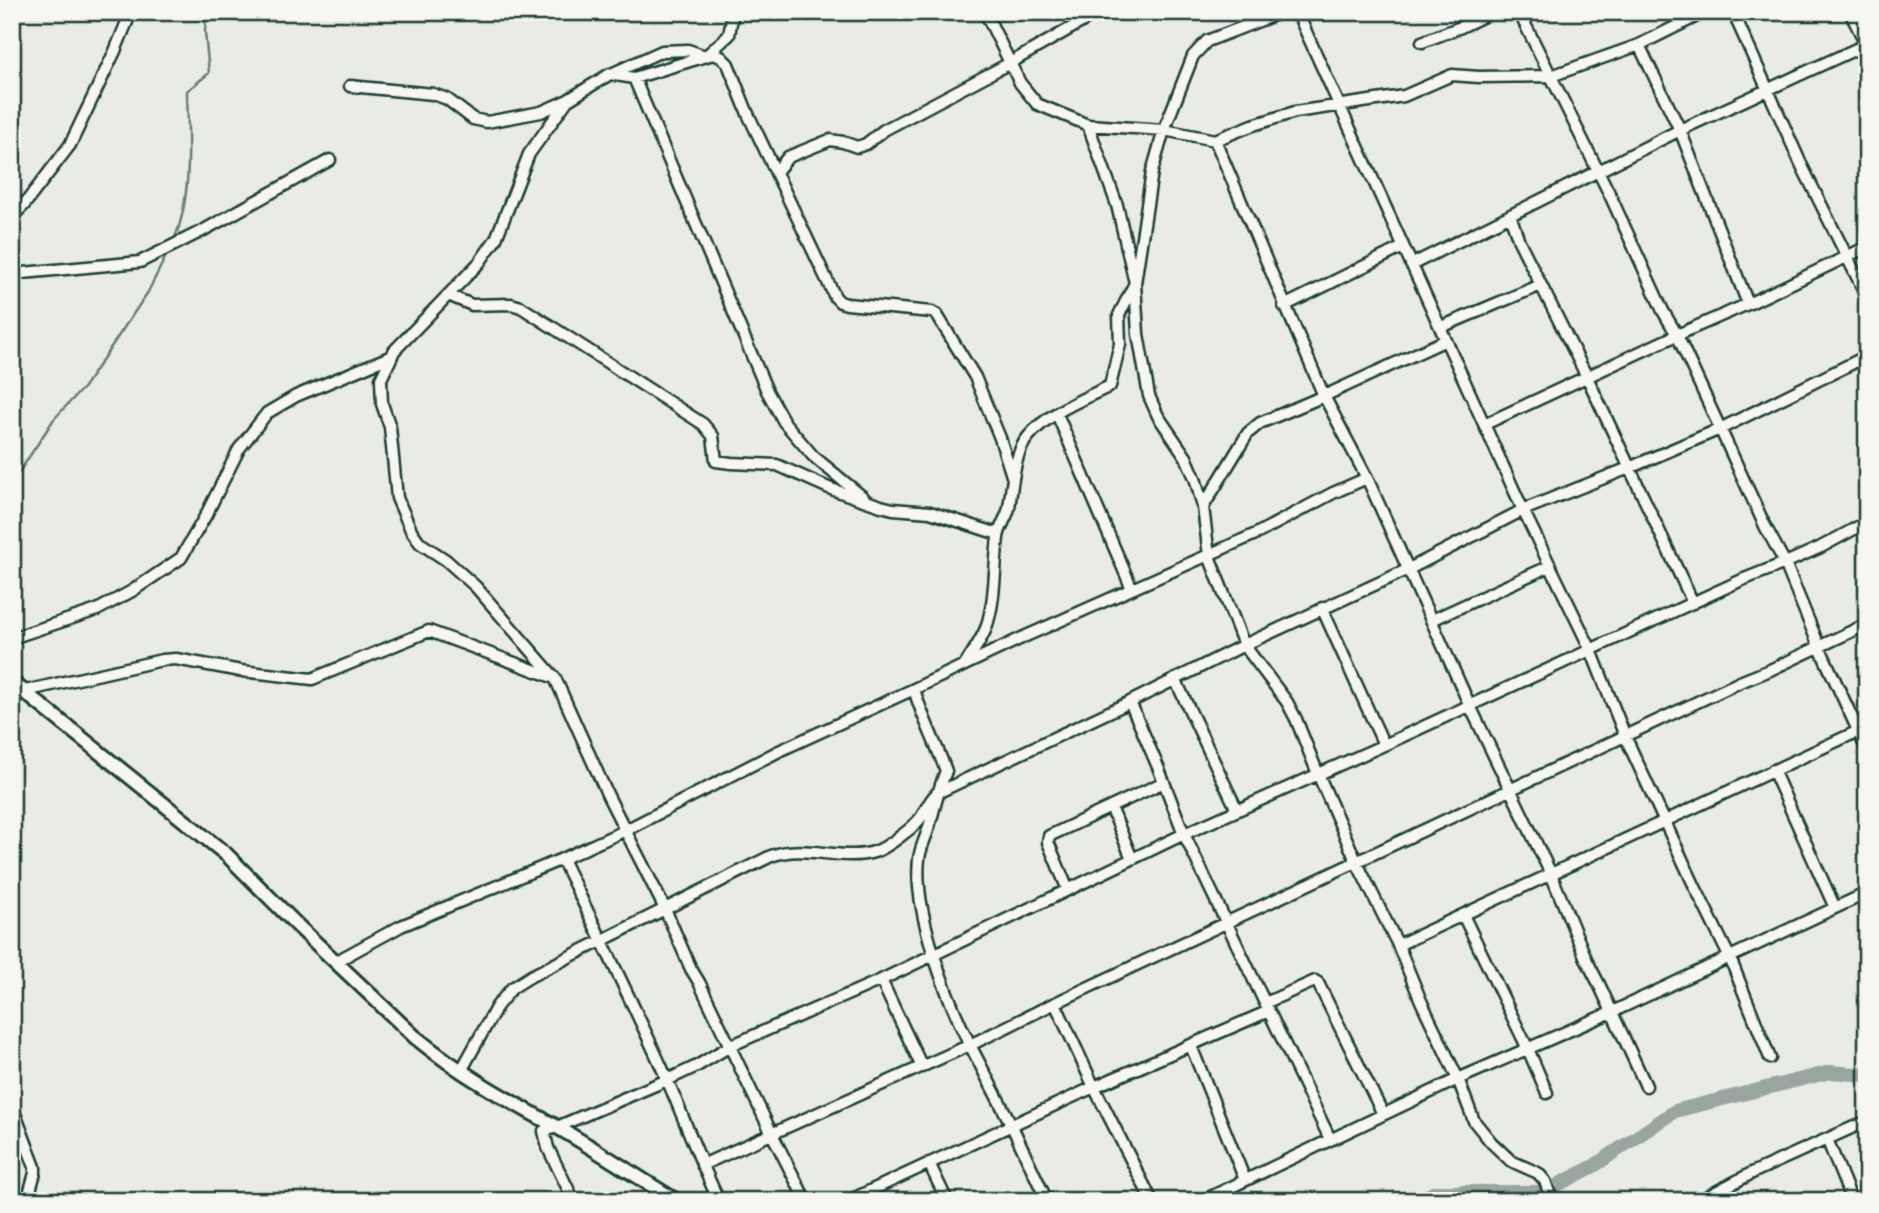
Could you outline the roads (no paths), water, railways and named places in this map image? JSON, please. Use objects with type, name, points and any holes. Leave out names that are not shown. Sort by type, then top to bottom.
[{"type":"street","points":[[12,217],[71,145],[131,12]]},
{"type":"street","points":[[706,56],[729,35],[733,12]]},
{"type":"street","points":[[985,12],[1020,83],[1037,104],[1088,125],[1164,130],[1214,140],[1295,112],[1404,96],[1452,75],[1551,76],[1639,45],[1705,12]]},
{"type":"street","points":[[776,172],[788,156],[830,140],[856,147],[866,144],[884,130],[1099,12]]},
{"type":"street","points":[[964,665],[987,625],[998,534],[1008,513],[1013,479],[1022,447],[1027,438],[1069,405],[1110,386],[1120,344],[1119,315],[1135,283],[1148,192],[1164,130],[1193,55],[1207,41],[1282,12]]},
{"type":"street","points":[[1297,12],[1523,510],[1591,650],[1625,736],[1730,958],[1770,1058]]},
{"type":"street","points":[[1422,42],[1492,12]]},
{"type":"street","points":[[1519,12],[1663,312],[1677,335],[1784,563],[1819,646],[1863,729],[1867,750]]},
{"type":"street","points":[[1734,12],[1801,164],[1867,296]]},
{"type":"street","points":[[1411,265],[1680,130],[1866,45],[1850,12]]},
{"type":"street","points":[[1639,45],[1680,130],[1748,304]]},
{"type":"street","points":[[350,86],[433,94],[447,99],[473,119],[487,122],[541,112],[568,100],[610,74],[662,51],[688,50],[706,56]]},
{"type":"street","points":[[610,74],[634,78],[713,54],[728,64],[748,114],[835,297],[847,304],[932,312],[942,320],[975,377],[1000,438],[1013,479]]},
{"type":"street","points":[[634,78],[767,391],[784,422],[813,456],[867,501]]},
{"type":"street","points":[[568,100],[529,154],[496,239],[479,263],[394,351],[381,379],[382,404],[390,427],[397,498],[420,543],[446,560],[477,587],[555,678],[572,721],[665,909],[691,969],[806,1201]]},
{"type":"street","points":[[1088,125],[1117,205],[1135,283],[1138,334],[1149,396],[1158,416],[1186,457],[1195,478],[1203,507],[1209,556],[1244,645],[1287,702],[1357,863],[1458,1079],[1474,1121],[1511,1161],[1538,1173],[1545,1181],[1552,1201]]},
{"type":"street","points":[[1214,140],[1324,396],[1367,478],[1646,1086]]},
{"type":"street","points":[[12,274],[140,262],[330,160]]},
{"type":"street","points":[[1510,215],[1693,603]]},
{"type":"street","points":[[1284,306],[1403,247]]},
{"type":"street","points":[[1485,424],[1867,247]]},
{"type":"street","points":[[1441,327],[1541,285]]},
{"type":"street","points":[[448,295],[472,305],[511,304],[521,307],[703,424],[713,436],[716,461],[777,465],[831,489],[892,509],[930,512],[998,534]]},
{"type":"street","points":[[1203,507],[1248,433],[1260,423],[1446,340]]},
{"type":"street","points":[[12,638],[97,610],[132,591],[181,558],[239,449],[267,413],[296,396],[392,356]]},
{"type":"street","points":[[461,1071],[497,1006],[512,988],[531,976],[783,851],[844,855],[877,852],[919,820],[929,801],[937,793],[1409,569],[1523,510],[1720,429],[1867,356]]},
{"type":"street","points":[[1057,414],[1132,589]]},
{"type":"street","points":[[335,962],[401,926],[625,830],[779,751],[1026,636],[1258,534],[1321,499],[1367,478]]},
{"type":"street","points":[[574,1201],[548,1148],[544,1131],[557,1128],[667,1080],[730,1046],[881,980],[1184,834],[1384,746],[1742,580],[1821,547],[1867,522]]},
{"type":"street","points":[[1432,620],[1550,566]]},
{"type":"street","points":[[1322,608],[1384,746]]},
{"type":"street","points":[[702,1165],[922,1068],[1510,789],[1867,624]]},
{"type":"street","points":[[25,691],[176,659],[241,671],[312,679],[429,631],[555,678]]},
{"type":"street","points":[[1175,680],[1237,810]]},
{"type":"street","points":[[12,682],[227,855],[415,1037],[510,1103],[557,1128],[677,1201]]},
{"type":"street","points":[[914,689],[946,771],[919,856],[922,906],[933,955],[971,1045],[1047,1201]]},
{"type":"street","points":[[1130,702],[1184,834],[1330,1139]]},
{"type":"street","points":[[1398,946],[1863,729]]},
{"type":"street","points":[[1773,771],[1835,908]]},
{"type":"street","points":[[1068,890],[1048,842],[1049,836],[1164,782]]},
{"type":"street","points":[[1111,807],[1132,859]]},
{"type":"street","points":[[562,859],[667,1080],[719,1201]]},
{"type":"street","points":[[1202,1201],[1458,1079],[1612,1012],[1867,893]]},
{"type":"street","points":[[1463,915],[1547,1093]]},
{"type":"street","points":[[881,980],[922,1068]]},
{"type":"street","points":[[848,1201],[1011,1124],[1191,1046],[1315,981],[1383,1114]]},
{"type":"street","points":[[1055,1003],[1152,1201]]},
{"type":"street","points":[[1191,1046],[1245,1180]]},
{"type":"street","points":[[12,1106],[35,1167],[27,1201]]},
{"type":"street","points":[[1702,1200],[1754,1172],[1867,1121]]},
{"type":"street","points":[[1827,1139],[1852,1201]]},
{"type":"street","points":[[929,1163],[947,1201]]},
{"type":"waterway","points":[[173,242],[184,207],[186,188],[187,91],[209,73],[206,12]]},
{"type":"waterway","points":[[12,483],[54,419],[84,387],[148,292],[167,254]]},
{"type":"waterway","points":[[1416,1201],[1435,1192],[1544,1192],[1594,1166],[1675,1111],[1830,1072],[1867,1075]]}]
